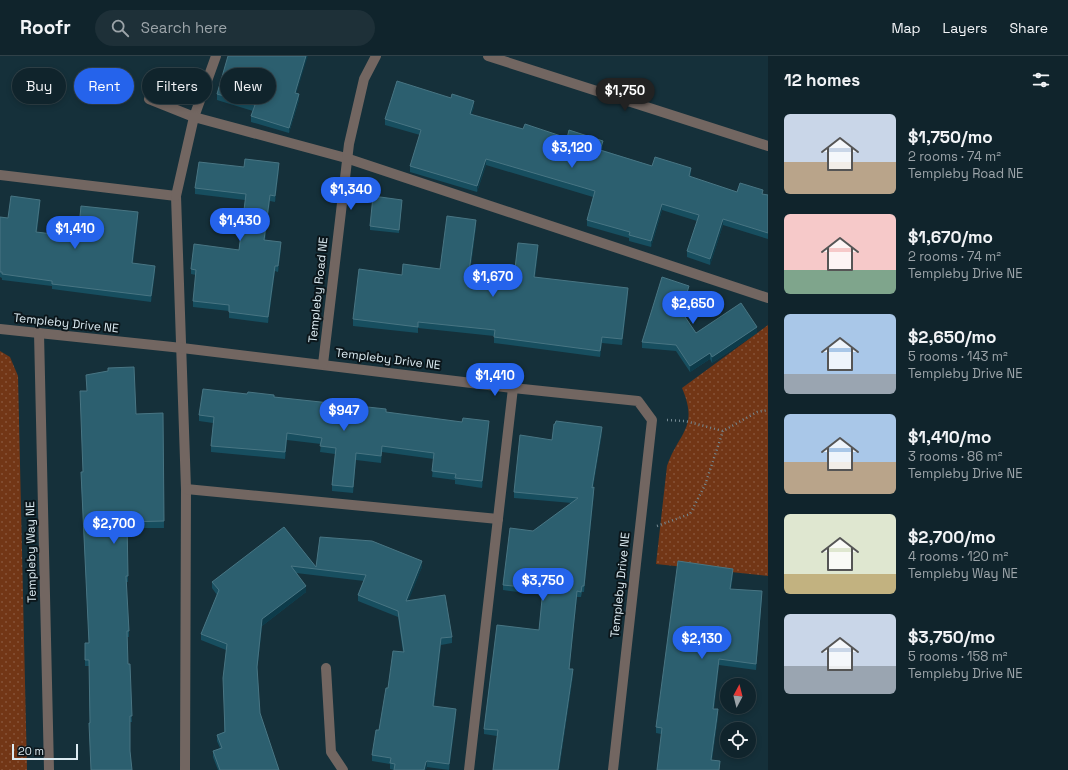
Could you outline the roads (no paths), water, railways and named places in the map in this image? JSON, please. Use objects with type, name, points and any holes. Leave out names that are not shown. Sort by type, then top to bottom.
[{"type":"street","points":[[185,770],[186,489],[176,196],[194,117],[216,56]]},
{"type":"street","name":"Templeby Road NE","points":[[323,364],[346,158],[364,79],[376,56]]},
{"type":"street","points":[[488,56],[768,146]]},
{"type":"street","points":[[162,104],[194,117],[346,158],[768,298]]},
{"type":"street","points":[[0,175],[176,196]]},
{"type":"street","name":"Templeby Drive NE","points":[[0,329],[182,348],[513,388],[638,401],[652,420],[613,770]]},
{"type":"street","name":"Templeby Way NE","points":[[39,333],[49,770]]},
{"type":"street","points":[[469,770],[513,388]]},
{"type":"street","points":[[186,489],[498,519]]},
{"type":"street","points":[[326,668],[331,752],[343,770]]}]
